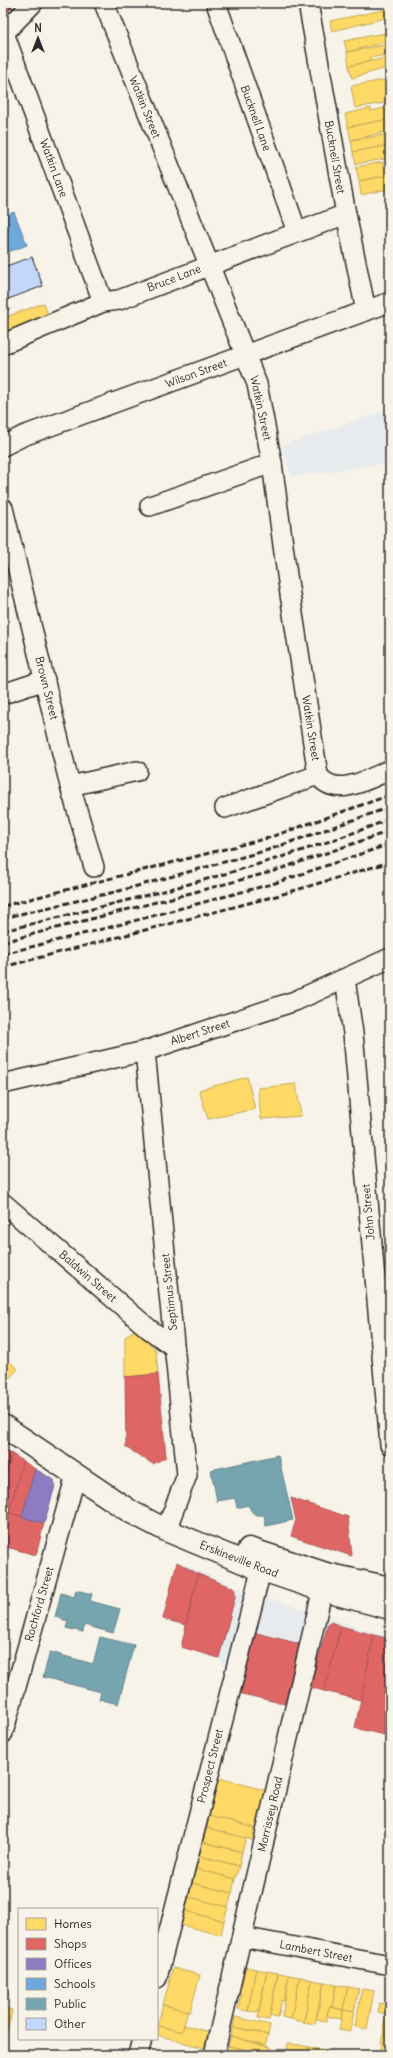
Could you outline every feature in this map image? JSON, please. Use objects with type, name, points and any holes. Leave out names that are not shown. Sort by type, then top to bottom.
[{"type":"main road","name":"Erskineville Road","points":[[3,1426],[97,1489],[169,1525],[263,1562],[324,1582],[390,1608]]},
{"type":"main road","name":"Erskineville Road","points":[[324,1582],[390,1588]]},
{"type":"street","points":[[3,34],[33,3]]},
{"type":"street","name":"Watkin Street","points":[[104,3],[208,265],[247,355],[257,384],[272,463],[287,575],[324,781]]},
{"type":"street","name":"Bucknell Lane","points":[[216,3],[297,232]]},
{"type":"street","name":"Bucknell Street","points":[[308,3],[346,214],[366,311]]},
{"type":"street","name":"Watkin Lane","points":[[3,34],[103,302]]},
{"type":"street","name":"Bruce Lane","points":[[3,344],[103,302],[119,300],[346,214]]},
{"type":"street","name":"Wilson Street","points":[[3,446],[23,436],[390,302]]},
{"type":"street","points":[[150,506],[272,463]]},
{"type":"street","name":"Brown Street","points":[[3,508],[10,572],[45,680],[70,786],[94,867]]},
{"type":"street","points":[[3,694],[45,680]]},
{"type":"street","points":[[225,808],[324,781],[341,787],[351,785],[390,770]]},
{"type":"street","points":[[70,786],[137,771]]},
{"type":"street","name":"Albert Street","points":[[3,1084],[145,1051],[295,1001],[390,958]]},
{"type":"street","name":"John Street","points":[[345,979],[353,1033],[390,1445]]},
{"type":"street","name":"Septimus Street","points":[[145,1051],[187,1476],[169,1525]]},
{"type":"street","name":"Baldwin Street","points":[[3,1203],[149,1329],[174,1347]]},
{"type":"street","name":"Rochford Street","points":[[3,1733],[76,1476]]},
{"type":"street","name":"Prospect Street","points":[[158,1974],[263,1562]]},
{"type":"street","name":"Morrissey Road","points":[[214,2055],[324,1582]]},
{"type":"street","name":"Lambert Street","points":[[242,1937],[390,1965]]},
{"type":"street","points":[[138,2055],[142,2040]]},
{"type":"shaded area","points":[[390,409],[390,469],[388,463],[292,477],[281,446]]},
{"type":"shaded area","points":[[177,1562],[238,1588],[375,1633],[390,1636],[390,1739],[384,1735],[355,1728],[360,1700],[310,1687],[285,1704],[238,1693],[219,1658],[181,1647],[186,1625],[163,1619]]},
{"type":"building: Homes","points":[[388,9],[390,17],[332,31],[330,21]]},
{"type":"building: Homes","points":[[390,32],[390,41],[347,52],[344,41]]},
{"type":"building: Homes","points":[[390,44],[390,54],[370,58],[371,61],[349,66],[347,52]]},
{"type":"building: Homes","points":[[390,57],[390,67],[352,78],[349,66]]},
{"type":"building: Homes","points":[[390,79],[390,102],[355,108],[351,86]]},
{"type":"building: Homes","points":[[390,107],[390,119],[348,127],[345,114],[371,108],[371,111]]},
{"type":"building: Homes","points":[[390,119],[390,131],[351,140],[348,127]]},
{"type":"building: Homes","points":[[390,134],[390,145],[353,152],[351,140]]},
{"type":"building: Homes","points":[[390,145],[390,158],[356,164],[353,152]]},
{"type":"building: Homes","points":[[383,162],[383,167],[390,165],[390,175],[359,181],[356,167]]},
{"type":"building: Homes","points":[[390,175],[390,184],[387,184],[388,189],[361,195],[359,181]]},
{"type":"building: Homes","points":[[44,303],[50,320],[3,337],[3,318]]},
{"type":"building: Homes","points":[[247,1077],[255,1109],[208,1119],[199,1090]]},
{"type":"building: Homes","points":[[296,1084],[301,1116],[261,1119],[258,1088]]},
{"type":"building: Homes","points":[[134,1330],[156,1350],[158,1374],[125,1377],[125,1337]]},
{"type":"building: Homes","points":[[3,1356],[18,1369],[3,1385]]},
{"type":"building: Homes","points":[[219,1778],[268,1791],[258,1829],[209,1816]]},
{"type":"building: Homes","points":[[209,1816],[255,1828],[252,1840],[207,1828]]},
{"type":"building: Homes","points":[[207,1828],[246,1838],[242,1852],[203,1842]]},
{"type":"building: Homes","points":[[203,1842],[242,1852],[239,1866],[199,1856]]},
{"type":"building: Homes","points":[[199,1856],[239,1866],[235,1879],[196,1869]]},
{"type":"building: Homes","points":[[196,1869],[235,1879],[232,1893],[192,1883]]},
{"type":"building: Homes","points":[[192,1883],[232,1893],[228,1907],[189,1897]]},
{"type":"building: Homes","points":[[189,1897],[228,1907],[224,1921],[185,1911]]},
{"type":"building: Homes","points":[[185,1911],[224,1921],[221,1935],[181,1925]]},
{"type":"building: Homes","points":[[246,1967],[256,1969],[248,2011],[238,2009],[241,1993],[238,1993]]},
{"type":"building: Homes","points":[[173,1968],[200,1975],[190,2012],[163,2005]]},
{"type":"building: Homes","points":[[256,1969],[267,1971],[259,2010],[257,2012],[248,2011]]},
{"type":"building: Homes","points":[[267,1971],[278,1973],[269,2020],[258,2018]]},
{"type":"building: Homes","points":[[278,1973],[289,1975],[284,2001],[282,2000],[278,2017],[270,2015]]},
{"type":"building: Homes","points":[[289,1975],[300,1977],[291,2019],[282,2017]]},
{"type":"building: Homes","points":[[300,1977],[312,1980],[304,2022],[291,2019]]},
{"type":"building: Homes","points":[[312,1980],[324,1982],[315,2024],[304,2022]]},
{"type":"building: Homes","points":[[324,1982],[336,1985],[332,2007],[329,2007],[326,2022],[316,2020]]},
{"type":"building: Homes","points":[[336,1985],[348,1987],[343,2010],[332,2007]]},
{"type":"building: Homes","points":[[348,1987],[359,1989],[354,2012],[343,2010]]},
{"type":"building: Homes","points":[[362,1989],[374,1991],[367,2029],[355,2027]]},
{"type":"building: Homes","points":[[3,1992],[9,1993],[5,2005],[3,2005]]},
{"type":"building: Homes","points":[[379,2003],[390,2005],[390,2015],[378,2012]]},
{"type":"building: Homes","points":[[163,2005],[188,2011],[182,2032],[158,2026]]},
{"type":"building: Homes","points":[[3,2007],[12,2010],[10,2020],[3,2018]]},
{"type":"building: Homes","points":[[329,2007],[343,2010],[341,2019],[327,2016]]},
{"type":"building: Homes","points":[[343,2010],[354,2012],[350,2032],[339,2030]]},
{"type":"building: Homes","points":[[386,2014],[390,2015],[390,2025],[384,2024]]},
{"type":"building: Homes","points":[[235,2017],[270,2025],[268,2035],[233,2027]]},
{"type":"building: Homes","points":[[3,2018],[10,2020],[7,2030],[3,2029]]},
{"type":"building: Homes","points":[[384,2024],[390,2025],[390,2036],[383,2035]]},
{"type":"building: Homes","points":[[184,2025],[208,2032],[204,2048],[158,2035],[159,2026],[182,2032]]},
{"type":"building: Homes","points":[[233,2027],[268,2035],[265,2045],[231,2036]]},
{"type":"building: Homes","points":[[383,2035],[390,2036],[390,2045],[381,2043]]},
{"type":"building: Homes","points":[[231,2036],[269,2047],[271,2048],[270,2055],[228,2046]]},
{"type":"building: Homes","points":[[288,2043],[309,2047],[307,2055],[286,2055]]},
{"type":"building: Homes","points":[[382,2044],[390,2045],[390,2053],[380,2052]]},
{"type":"building: Homes","points":[[228,2046],[252,2051],[263,2055],[226,2055]]},
{"type":"building: Homes","points":[[309,2047],[328,2051],[327,2055],[307,2055]]},
{"type":"building: Homes","points":[[328,2051],[346,2054],[346,2055],[327,2055]]},
{"type":"building: Shops","points":[[3,3],[11,3],[13,5],[5,16],[3,15]]},
{"type":"building: Shops","points":[[158,1374],[166,1457],[153,1464],[126,1447],[125,1377]]},
{"type":"building: Shops","points":[[3,1449],[12,1454],[3,1485]]},
{"type":"building: Shops","points":[[12,1454],[23,1461],[9,1513],[3,1511],[3,1486]]},
{"type":"building: Shops","points":[[23,1461],[35,1469],[22,1517],[9,1513]]},
{"type":"building: Shops","points":[[291,1498],[348,1517],[352,1556],[291,1536],[296,1520]]},
{"type":"building: Shops","points":[[9,1513],[44,1523],[36,1555],[3,1546],[3,1535]]},
{"type":"building: Shops","points":[[177,1562],[198,1574],[186,1625],[163,1619]]},
{"type":"building: Shops","points":[[198,1574],[233,1588],[235,1591],[235,1597],[219,1658],[181,1647]]},
{"type":"building: Shops","points":[[331,1622],[341,1626],[324,1691],[310,1687],[328,1624]]},
{"type":"building: Shops","points":[[341,1626],[374,1635],[361,1700],[324,1691]]},
{"type":"building: Shops","points":[[253,1632],[300,1644],[285,1704],[238,1693]]},
{"type":"building: Shops","points":[[374,1635],[390,1639],[390,1706],[384,1735],[355,1728]]},
{"type":"building: Offices","points":[[35,1469],[54,1480],[55,1486],[44,1523],[22,1517]]},
{"type":"building: Schools","points":[[14,212],[27,245],[3,254],[3,216]]},
{"type":"building: Public","points":[[278,1455],[293,1520],[266,1526],[264,1515],[256,1515],[252,1512],[248,1505],[237,1508],[235,1498],[217,1501],[211,1470]]},
{"type":"building: Public","points":[[76,1590],[92,1594],[90,1601],[120,1609],[113,1633],[84,1625],[83,1632],[66,1628],[68,1621],[55,1617],[61,1593],[74,1597]]},
{"type":"building: Public","points":[[100,1637],[134,1645],[118,1704],[99,1699],[101,1692],[43,1677],[50,1652],[93,1664]]},
{"type":"building: Other","points":[[32,257],[43,286],[6,300],[9,309],[3,311],[3,267]]},
{"type":"railway","points":[[3,906],[268,838],[390,795]]},
{"type":"railway","points":[[3,918],[119,891],[268,850],[390,807]]},
{"type":"railway","points":[[3,931],[247,868],[343,837],[390,819]]},
{"type":"railway","points":[[3,942],[271,872],[390,831]]},
{"type":"railway","points":[[3,954],[275,883],[390,844]]},
{"type":"railway","points":[[3,967],[276,896],[390,862]]}]
